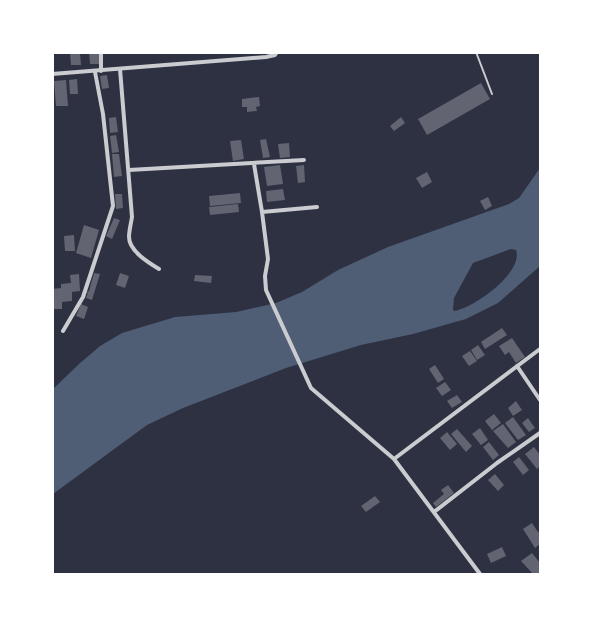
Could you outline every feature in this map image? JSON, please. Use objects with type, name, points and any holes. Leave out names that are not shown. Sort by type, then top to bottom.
[{"type":"street","points":[[63,331],[83,297],[113,206],[98,71],[101,52]]},
{"type":"street","points":[[52,74],[266,57],[275,55],[277,52]]},
{"type":"street","points":[[120,69],[132,217],[130,243],[148,262],[159,269]]},
{"type":"street","points":[[129,170],[304,160]]},
{"type":"street","points":[[254,164],[268,259],[265,276],[267,290],[311,388],[394,459],[480,574]]},
{"type":"street","points":[[262,212],[317,207]]},
{"type":"street","points":[[394,459],[540,349]]},
{"type":"street","points":[[517,366],[540,400]]},
{"type":"street","points":[[434,512],[540,432]]},
{"type":"lane","points":[[476,52],[492,94]]},
{"type":"water","points":[[540,168],[540,266],[498,303],[466,319],[413,334],[361,345],[286,368],[183,408],[147,425],[53,494],[53,389],[100,346],[122,333],[175,317],[236,312],[276,303],[388,247],[509,204],[519,198]],"holes":[[[511,249],[516,250],[516,259],[512,268],[496,288],[473,303],[454,311],[454,298],[473,263]]]},
{"type":"building","points":[[89,52],[99,52],[100,64],[90,64]]},
{"type":"building","points":[[70,53],[80,53],[81,65],[71,65]]},
{"type":"building","points":[[107,75],[109,88],[102,89],[100,76]]},
{"type":"building","points":[[77,79],[78,94],[70,94],[69,80]]},
{"type":"building","points":[[66,80],[68,106],[56,106],[54,81]]},
{"type":"building","points":[[481,83],[490,99],[427,135],[418,119]]},
{"type":"building","points":[[259,97],[260,106],[256,107],[257,111],[247,112],[247,107],[242,107],[242,99]]},
{"type":"building","points":[[116,117],[118,132],[110,133],[109,118]]},
{"type":"building","points":[[401,117],[405,123],[394,131],[390,126]]},
{"type":"building","points":[[116,135],[119,152],[112,153],[110,136]]},
{"type":"building","points":[[266,139],[270,157],[263,158],[260,140]]},
{"type":"building","points":[[241,140],[244,159],[233,161],[230,141]]},
{"type":"building","points":[[289,143],[290,157],[280,158],[278,144]]},
{"type":"building","points":[[112,154],[119,154],[122,176],[114,177]]},
{"type":"building","points":[[280,165],[283,184],[267,186],[264,167]]},
{"type":"building","points":[[304,165],[305,182],[298,183],[296,166]]},
{"type":"building","points":[[427,172],[432,182],[422,188],[416,178]]},
{"type":"building","points":[[283,189],[285,200],[267,202],[266,191]]},
{"type":"building","points":[[240,193],[241,203],[210,206],[209,196]]},
{"type":"building","points":[[115,194],[122,194],[123,208],[116,209]]},
{"type":"building","points":[[488,197],[492,206],[485,210],[480,201]]},
{"type":"building","points":[[238,204],[239,212],[210,215],[209,207]]},
{"type":"building","points":[[114,218],[120,220],[112,239],[106,236]]},
{"type":"building","points":[[84,225],[99,230],[91,258],[76,253]]},
{"type":"building","points":[[74,235],[75,251],[65,251],[64,236]]},
{"type":"building","points":[[94,273],[100,274],[92,300],[86,298],[88,293],[86,293],[89,291]]},
{"type":"building","points":[[120,273],[129,276],[125,288],[116,285]]},
{"type":"building","points":[[79,274],[80,291],[72,292],[72,301],[62,302],[62,309],[52,309],[52,289],[61,288],[61,284],[71,283],[70,275]]},
{"type":"building","points":[[195,275],[212,276],[211,283],[194,281]]},
{"type":"building","points":[[81,304],[88,307],[84,319],[76,316]]},
{"type":"building","points":[[502,328],[507,335],[485,349],[481,342]]},
{"type":"building","points":[[512,338],[525,357],[516,363],[509,352],[505,355],[499,346]]},
{"type":"building","points":[[478,345],[485,355],[477,360],[471,350]]},
{"type":"building","points":[[470,351],[477,361],[469,366],[462,356]]},
{"type":"building","points":[[435,365],[444,379],[438,383],[429,369]]},
{"type":"building","points":[[445,382],[451,390],[442,396],[436,388]]},
{"type":"building","points":[[457,395],[462,402],[452,408],[447,401]]},
{"type":"building","points":[[516,401],[522,410],[513,416],[508,408]]},
{"type":"building","points":[[494,414],[501,423],[492,430],[485,421]]},
{"type":"building","points":[[513,417],[526,435],[518,440],[505,423]]},
{"type":"building","points":[[528,418],[535,428],[529,432],[522,423]]},
{"type":"building","points":[[503,424],[516,442],[508,448],[493,431]]},
{"type":"building","points":[[480,428],[488,440],[481,445],[472,434]]},
{"type":"building","points":[[457,429],[472,446],[466,452],[451,434]]},
{"type":"building","points":[[447,432],[457,444],[450,450],[440,438]]},
{"type":"building","points":[[489,442],[499,455],[493,460],[483,447]]},
{"type":"building","points":[[534,447],[540,455],[540,466],[537,469],[525,454]]},
{"type":"building","points":[[519,457],[529,470],[523,475],[513,462]]},
{"type":"building","points":[[495,474],[504,485],[498,491],[488,480]]},
{"type":"building","points":[[448,485],[454,493],[436,507],[433,503],[444,494],[441,490]]},
{"type":"building","points":[[375,496],[380,502],[366,512],[361,506]]},
{"type":"building","points":[[532,523],[540,533],[540,544],[535,548],[523,529]]},
{"type":"building","points":[[502,547],[506,556],[491,563],[487,554]]},
{"type":"building","points":[[532,553],[540,563],[540,574],[533,574],[521,561]]}]
